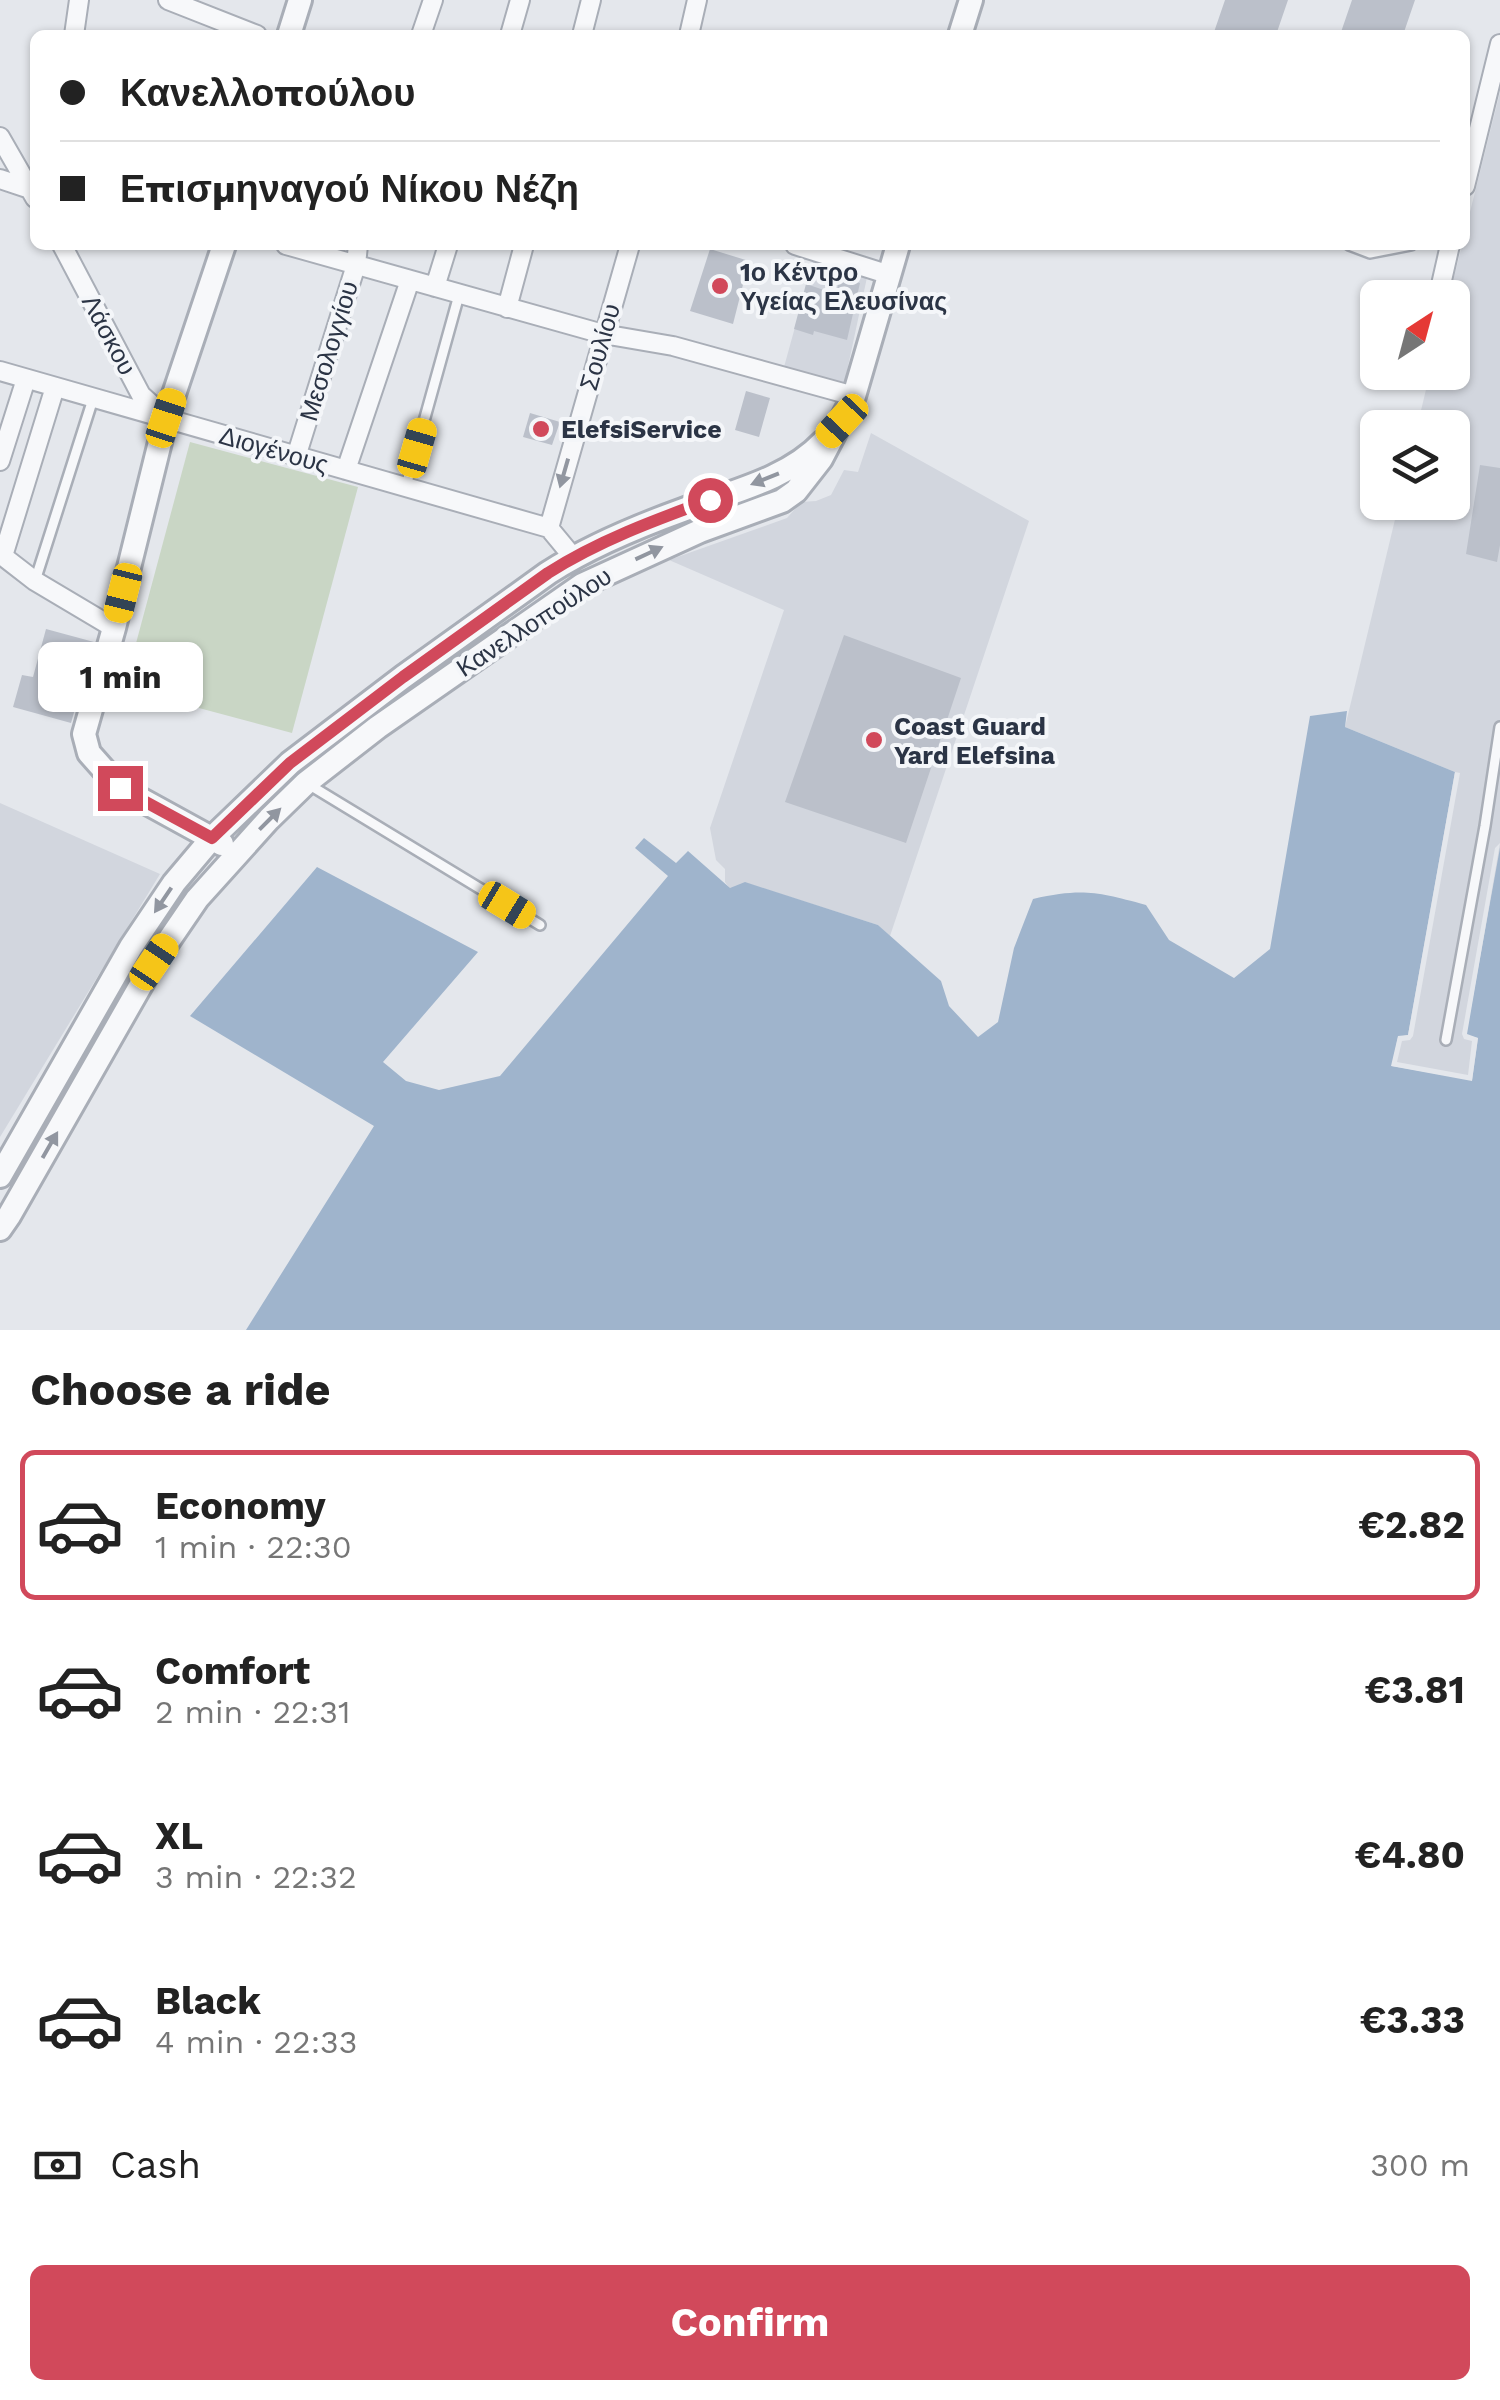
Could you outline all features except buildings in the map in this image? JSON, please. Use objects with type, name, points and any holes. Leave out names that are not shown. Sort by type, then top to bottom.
[{"type":"street","points":[[75,30],[80,0]]},
{"type":"street","points":[[168,0],[244,30]]},
{"type":"street","points":[[291,30],[300,0]]},
{"type":"street","points":[[423,30],[432,0]]},
{"type":"street","points":[[511,30],[520,0]]},
{"type":"street","points":[[583,30],[591,0]]},
{"type":"street","points":[[691,30],[697,0]]},
{"type":"street","points":[[962,30],[971,0]]},
{"type":"street","points":[[1470,166],[1500,44]]},
{"type":"street","points":[[0,137],[30,189]]},
{"type":"street","points":[[0,179],[30,191]]},
{"type":"street","name":"Λάσκου","points":[[65,250],[140,395],[166,418]]},
{"type":"street","points":[[222,250],[166,418],[84,734],[89,753],[120,788],[237,854]]},
{"type":"street","points":[[304,250],[602,334],[673,346],[854,396]]},
{"type":"street","name":"Μεσολογγίου","points":[[296,456],[357,250]]},
{"type":"street","points":[[435,286],[446,250]]},
{"type":"street","points":[[507,308],[523,250]]},
{"type":"street","name":"Σουλίου","points":[[548,528],[628,250]]},
{"type":"street","points":[[811,250],[890,275]]},
{"type":"street","points":[[842,421],[854,396],[897,250]]},
{"type":"street","points":[[1442,280],[1449,250]]},
{"type":"street","points":[[346,470],[410,280]]},
{"type":"street","name":"Διογένους","points":[[0,371],[548,528]]},
{"type":"street","points":[[0,461],[26,379]]},
{"type":"street","points":[[54,388],[2,555],[114,628]]},
{"type":"street","name":"Κανελλοπούλου","points":[[0,1176],[132,947],[174,883],[212,838],[290,763],[573,557],[788,469],[817,448],[842,421]]},
{"type":"street","name":"Κανελλοπούλου","points":[[0,1228],[154,962],[197,900],[306,783],[582,585],[700,530],[782,501],[811,474],[842,421]]},
{"type":"street","points":[[548,528],[573,557]]},
{"type":"lane","points":[[406,486],[459,295]]},
{"type":"lane","points":[[35,580],[93,399]]},
{"type":"lane","points":[[1446,1040],[1500,727]]},
{"type":"lane","points":[[290,763],[306,783],[540,925]]},
{"type":"shaded area","points":[[1500,92],[1500,920],[1472,1081],[1391,1066],[1455,772],[1345,727],[1395,520],[1470,520],[1470,410],[1421,410],[1426,390],[1470,390],[1470,280],[1453,280],[1461,250],[1470,250],[1470,212]]},
{"type":"shaded area","points":[[816,251],[869,268],[844,385],[784,367]]},
{"type":"shaded area","name":"Coast Guard Yard Elefsina","points":[[871,433],[1029,521],[890,936],[878,925],[746,883],[730,889],[725,882],[725,869],[716,860],[710,828],[784,610],[669,560],[787,518],[801,502],[831,495],[844,470],[858,472]]},
{"type":"shaded area","points":[[0,803],[160,874],[0,1137]]},
{"type":"green space","points":[[190,442],[358,487],[292,733],[124,688]]},
{"type":"water","points":[[1347,711],[1345,727],[1455,772],[1408,1035],[1398,1037],[1392,1066],[1472,1080],[1478,1038],[1466,1035],[1500,848],[1500,1330],[246,1330],[374,1126],[190,1016],[317,867],[478,952],[383,1062],[406,1081],[439,1090],[500,1076],[668,876],[635,848],[644,838],[676,863],[688,851],[730,888],[745,882],[878,925],[941,981],[949,1006],[978,1037],[998,1022],[1014,948],[1033,899],[1090,893],[1146,905],[1169,940],[1234,978],[1270,949],[1310,716]]},
{"type":"pier","points":[[1455,772],[1460,773],[1413,1036],[1402,1041],[1397,1062],[1468,1075],[1472,1041],[1462,1034],[1495,848],[1500,843],[1467,1034],[1478,1038],[1472,1081],[1391,1066],[1398,1036],[1408,1035]]},
{"type":"place","name":"1ο Κέντρο Υγείας Ελευσίνας","points":[[720,286]]},
{"type":"place","name":"ElefsiService","points":[[541,429]]},
{"type":"place","name":"Coast Guard Yard Elefsina","points":[[874,740]]},
{"type":"route","points":[[120,788],[212,838],[290,763],[548,573],[620,535],[710,500]]}]
